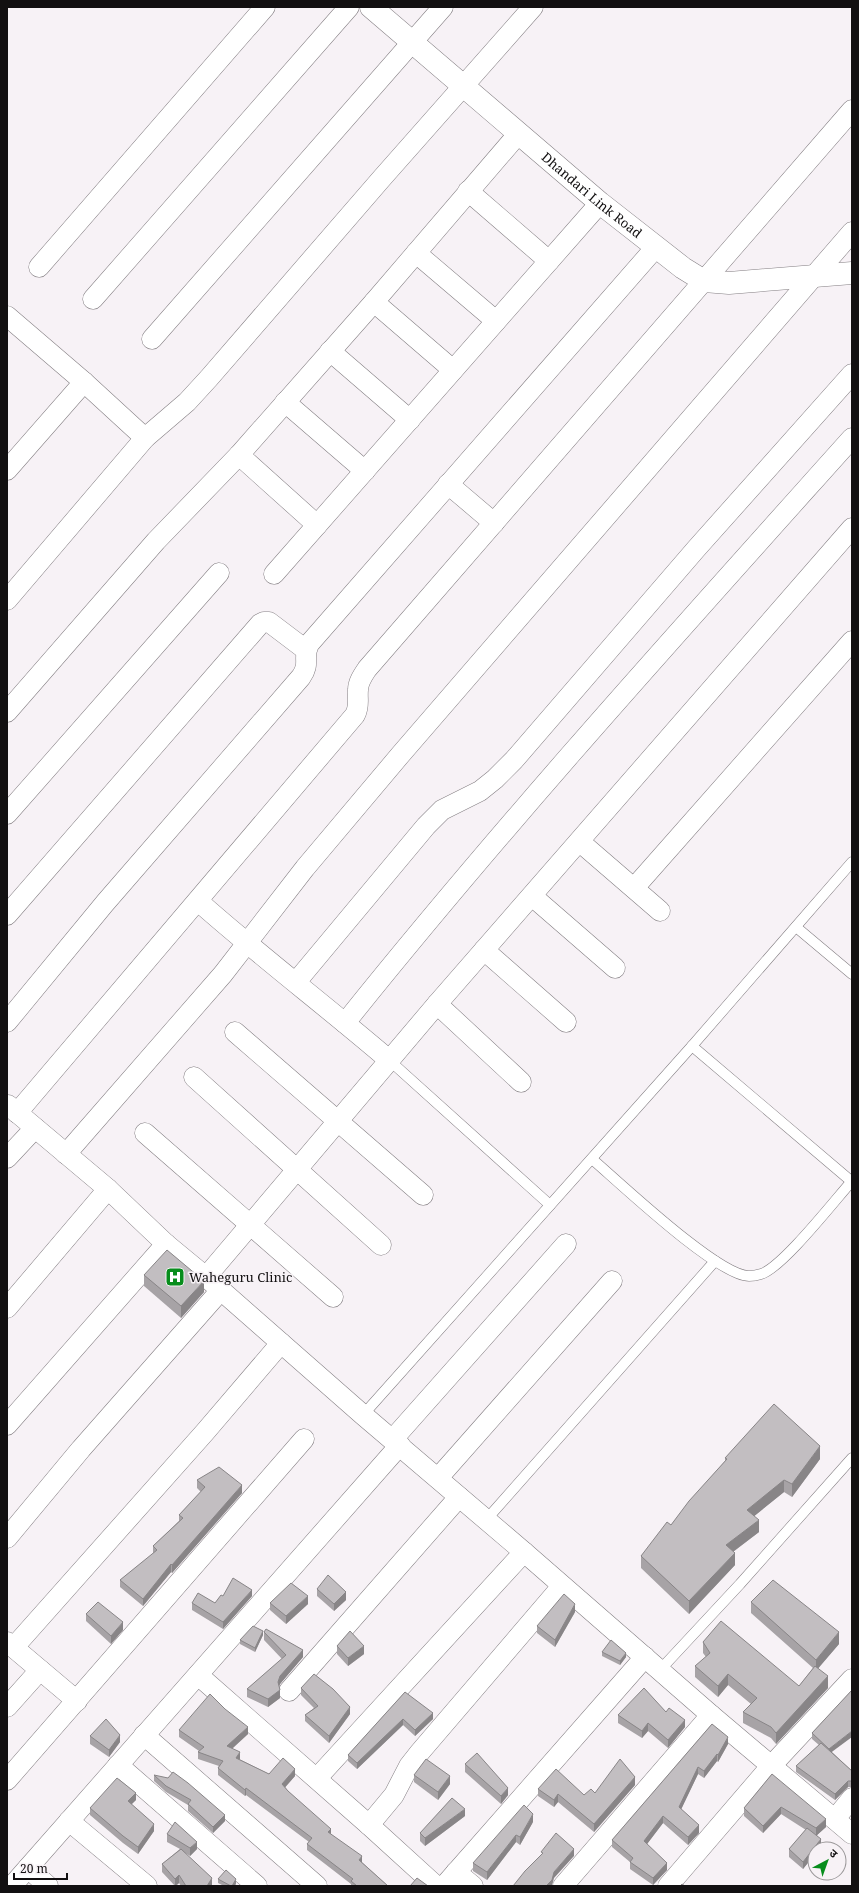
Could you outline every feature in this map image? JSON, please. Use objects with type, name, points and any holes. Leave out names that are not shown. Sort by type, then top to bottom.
[{"type":"street","points":[[39,267],[266,7]]},
{"type":"street","points":[[93,300],[349,7]]},
{"type":"street","name":"Dhandari Link Road","points":[[371,7],[600,203],[683,268],[704,281],[729,283],[852,273]]},
{"type":"street","points":[[152,338],[443,7]]},
{"type":"street","points":[[7,600],[145,438],[187,402],[462,86],[533,7]]},
{"type":"street","points":[[852,110],[367,669],[359,683],[359,708],[355,715],[198,901],[12,1109],[108,1189],[166,1244],[206,1276],[363,1415],[524,1552],[711,1715],[852,1834]]},
{"type":"street","points":[[7,712],[156,541],[239,455],[416,254],[468,191],[519,133]]},
{"type":"street","points":[[468,191],[549,261]]},
{"type":"street","points":[[274,574],[600,203]]},
{"type":"street","points":[[66,1154],[218,980],[305,868],[406,748],[852,232]]},
{"type":"street","points":[[7,1022],[105,903],[301,677],[306,669],[306,650],[309,644],[656,247]]},
{"type":"street","points":[[416,254],[496,321]]},
{"type":"street","points":[[374,302],[454,370]]},
{"type":"street","points":[[11,327],[84,382],[145,438]]},
{"type":"street","points":[[330,351],[410,420]]},
{"type":"street","points":[[296,982],[426,826],[442,810],[480,791],[495,779],[514,760],[696,549],[852,374]]},
{"type":"street","points":[[7,470],[84,382]]},
{"type":"street","points":[[285,402],[365,471]]},
{"type":"street","points":[[345,1023],[403,951],[587,737],[852,438]]},
{"type":"street","points":[[239,455],[317,525]]},
{"type":"street","points":[[448,484],[494,524]]},
{"type":"street","points":[[206,1276],[437,1004],[580,842],[852,528]]},
{"type":"street","points":[[7,814],[219,573]]},
{"type":"street","points":[[7,915],[260,624],[269,622],[306,650]]},
{"type":"street","points":[[634,888],[852,641]]},
{"type":"street","points":[[580,842],[660,911]]},
{"type":"street","points":[[532,896],[616,968]]},
{"type":"street","points":[[198,901],[247,944],[296,982],[389,1060]]},
{"type":"street","points":[[484,950],[566,1022]]},
{"type":"street","points":[[437,1004],[521,1082]]},
{"type":"street","points":[[235,1032],[423,1195]]},
{"type":"street","points":[[194,1077],[381,1245]]},
{"type":"street","points":[[7,1158],[35,1128]]},
{"type":"street","points":[[145,1133],[333,1297]]},
{"type":"street","points":[[7,1308],[108,1189]]},
{"type":"street","points":[[7,1425],[166,1244]]},
{"type":"street","points":[[12,1886],[198,1675],[566,1244]]},
{"type":"street","points":[[438,1478],[612,1281]]},
{"type":"street","points":[[7,1538],[81,1449],[221,1290]]},
{"type":"street","points":[[77,1701],[10,1645],[205,1432],[281,1343]]},
{"type":"street","points":[[7,1780],[304,1439]]},
{"type":"street","points":[[289,1691],[459,1497]]},
{"type":"street","points":[[317,1778],[524,1552]]},
{"type":"street","points":[[370,1825],[394,1795],[409,1766],[420,1752],[562,1586]]},
{"type":"street","points":[[473,1886],[450,1879],[645,1657]]},
{"type":"street","points":[[7,1708],[40,1670]]},
{"type":"street","points":[[198,1675],[317,1778],[436,1886]]},
{"type":"street","points":[[668,1886],[771,1766],[852,1679]]},
{"type":"street","points":[[563,1886],[711,1715]]},
{"type":"street","points":[[144,1735],[317,1886]]},
{"type":"street","points":[[118,1765],[257,1886]]},
{"type":"street","points":[[835,1819],[852,1798]]},
{"type":"street","points":[[69,1821],[147,1886]]},
{"type":"street","points":[[28,1868],[48,1886]]},
{"type":"lane","points":[[363,1415],[692,1046],[852,862]]},
{"type":"lane","points":[[796,927],[852,974]]},
{"type":"lane","points":[[592,1159],[689,1242],[715,1261],[748,1276],[762,1274],[778,1264],[852,1181],[692,1046]]},
{"type":"lane","points":[[389,1060],[550,1205]]},
{"type":"lane","points":[[486,1520],[715,1261]]},
{"type":"lane","points":[[660,1670],[740,1584],[852,1458]]},
{"type":"building","points":[[167,1250],[204,1281],[181,1306],[144,1275]]},
{"type":"building","points":[[774,1404],[820,1446],[792,1484],[784,1480],[747,1510],[759,1520],[726,1545],[735,1553],[689,1601],[641,1556],[667,1522],[671,1525],[689,1501],[727,1459],[725,1458]]},
{"type":"building","points":[[219,1467],[242,1485],[172,1565],[171,1564],[143,1599],[120,1580],[157,1550],[153,1546],[183,1518],[179,1515],[205,1487],[197,1480]]},
{"type":"building","points":[[328,1575],[346,1592],[334,1604],[317,1589]]},
{"type":"building","points":[[233,1578],[252,1590],[223,1622],[192,1603],[198,1593],[215,1603],[221,1595],[223,1596]]},
{"type":"building","points":[[773,1580],[839,1632],[816,1660],[751,1602]]},
{"type":"building","points":[[291,1583],[308,1596],[286,1616],[270,1603]]},
{"type":"building","points":[[564,1594],[575,1604],[555,1640],[537,1626]]},
{"type":"building","points":[[98,1602],[123,1622],[111,1636],[86,1614]]},
{"type":"building","points":[[721,1621],[799,1686],[815,1666],[828,1676],[776,1733],[771,1727],[743,1712],[757,1698],[728,1674],[718,1686],[695,1666],[710,1653],[703,1642]]},
{"type":"building","points":[[253,1626],[263,1631],[255,1648],[240,1640]]},
{"type":"building","points":[[266,1629],[303,1650],[280,1676],[278,1682],[280,1690],[268,1699],[247,1689],[286,1655],[264,1632]]},
{"type":"building","points":[[350,1631],[364,1646],[348,1658],[337,1646]]},
{"type":"building","points":[[611,1640],[626,1653],[620,1661],[602,1652]]},
{"type":"building","points":[[314,1674],[333,1689],[350,1707],[329,1736],[305,1715],[318,1706],[301,1688]]},
{"type":"building","points":[[644,1688],[666,1712],[669,1708],[685,1720],[668,1740],[648,1723],[642,1731],[618,1715]]},
{"type":"building","points":[[852,1690],[852,1731],[829,1749],[812,1733]]},
{"type":"building","points":[[405,1692],[433,1713],[415,1730],[403,1719],[357,1763],[348,1755]]},
{"type":"building","points":[[210,1694],[225,1709],[248,1727],[227,1746],[240,1752],[236,1758],[269,1774],[283,1758],[295,1769],[282,1784],[331,1829],[328,1832],[362,1856],[359,1860],[388,1886],[357,1886],[351,1881],[353,1879],[307,1844],[312,1838],[246,1788],[245,1790],[218,1768],[223,1761],[198,1752],[204,1747],[179,1730]]},
{"type":"building","points":[[106,1719],[120,1735],[109,1750],[90,1736]]},
{"type":"building","points":[[712,1724],[728,1737],[718,1755],[717,1754],[704,1771],[698,1767],[679,1807],[699,1825],[688,1837],[663,1816],[644,1841],[667,1863],[653,1878],[630,1862],[633,1858],[612,1840]]},
{"type":"building","points":[[821,1743],[852,1771],[852,1781],[848,1781],[835,1794],[796,1766]]},
{"type":"building","points":[[477,1753],[508,1788],[501,1796],[465,1764]]},
{"type":"building","points":[[426,1759],[450,1776],[438,1792],[414,1775]]},
{"type":"building","points":[[620,1759],[635,1777],[594,1824],[558,1794],[554,1800],[538,1789],[556,1769],[584,1795],[591,1789],[595,1793]]},
{"type":"building","points":[[173,1772],[225,1815],[213,1827],[188,1804],[191,1800],[166,1786],[154,1775],[168,1778]]},
{"type":"building","points":[[772,1774],[826,1819],[816,1828],[781,1807],[763,1826],[744,1808]]},
{"type":"building","points":[[117,1778],[136,1793],[128,1801],[154,1824],[138,1847],[90,1808]]},
{"type":"building","points":[[452,1798],[465,1809],[425,1838],[420,1833]]},
{"type":"building","points":[[524,1805],[533,1814],[520,1837],[516,1835],[487,1872],[473,1863]]},
{"type":"building","points":[[175,1822],[197,1842],[190,1848],[167,1834]]},
{"type":"building","points":[[807,1828],[821,1839],[819,1841],[807,1841],[807,1857],[803,1862],[789,1849]]},
{"type":"building","points":[[556,1833],[574,1849],[554,1872],[552,1880],[546,1886],[513,1886],[525,1871],[543,1853],[541,1852]]},
{"type":"building","points":[[181,1849],[212,1878],[207,1886],[186,1886],[179,1875],[175,1879],[162,1864]]},
{"type":"building","points":[[226,1870],[236,1879],[232,1886],[218,1879]]},
{"type":"building","points":[[417,1878],[428,1886],[410,1886]]},
{"type":"place","name":"Waheguru Clinic","points":[[175,1277]]}]
